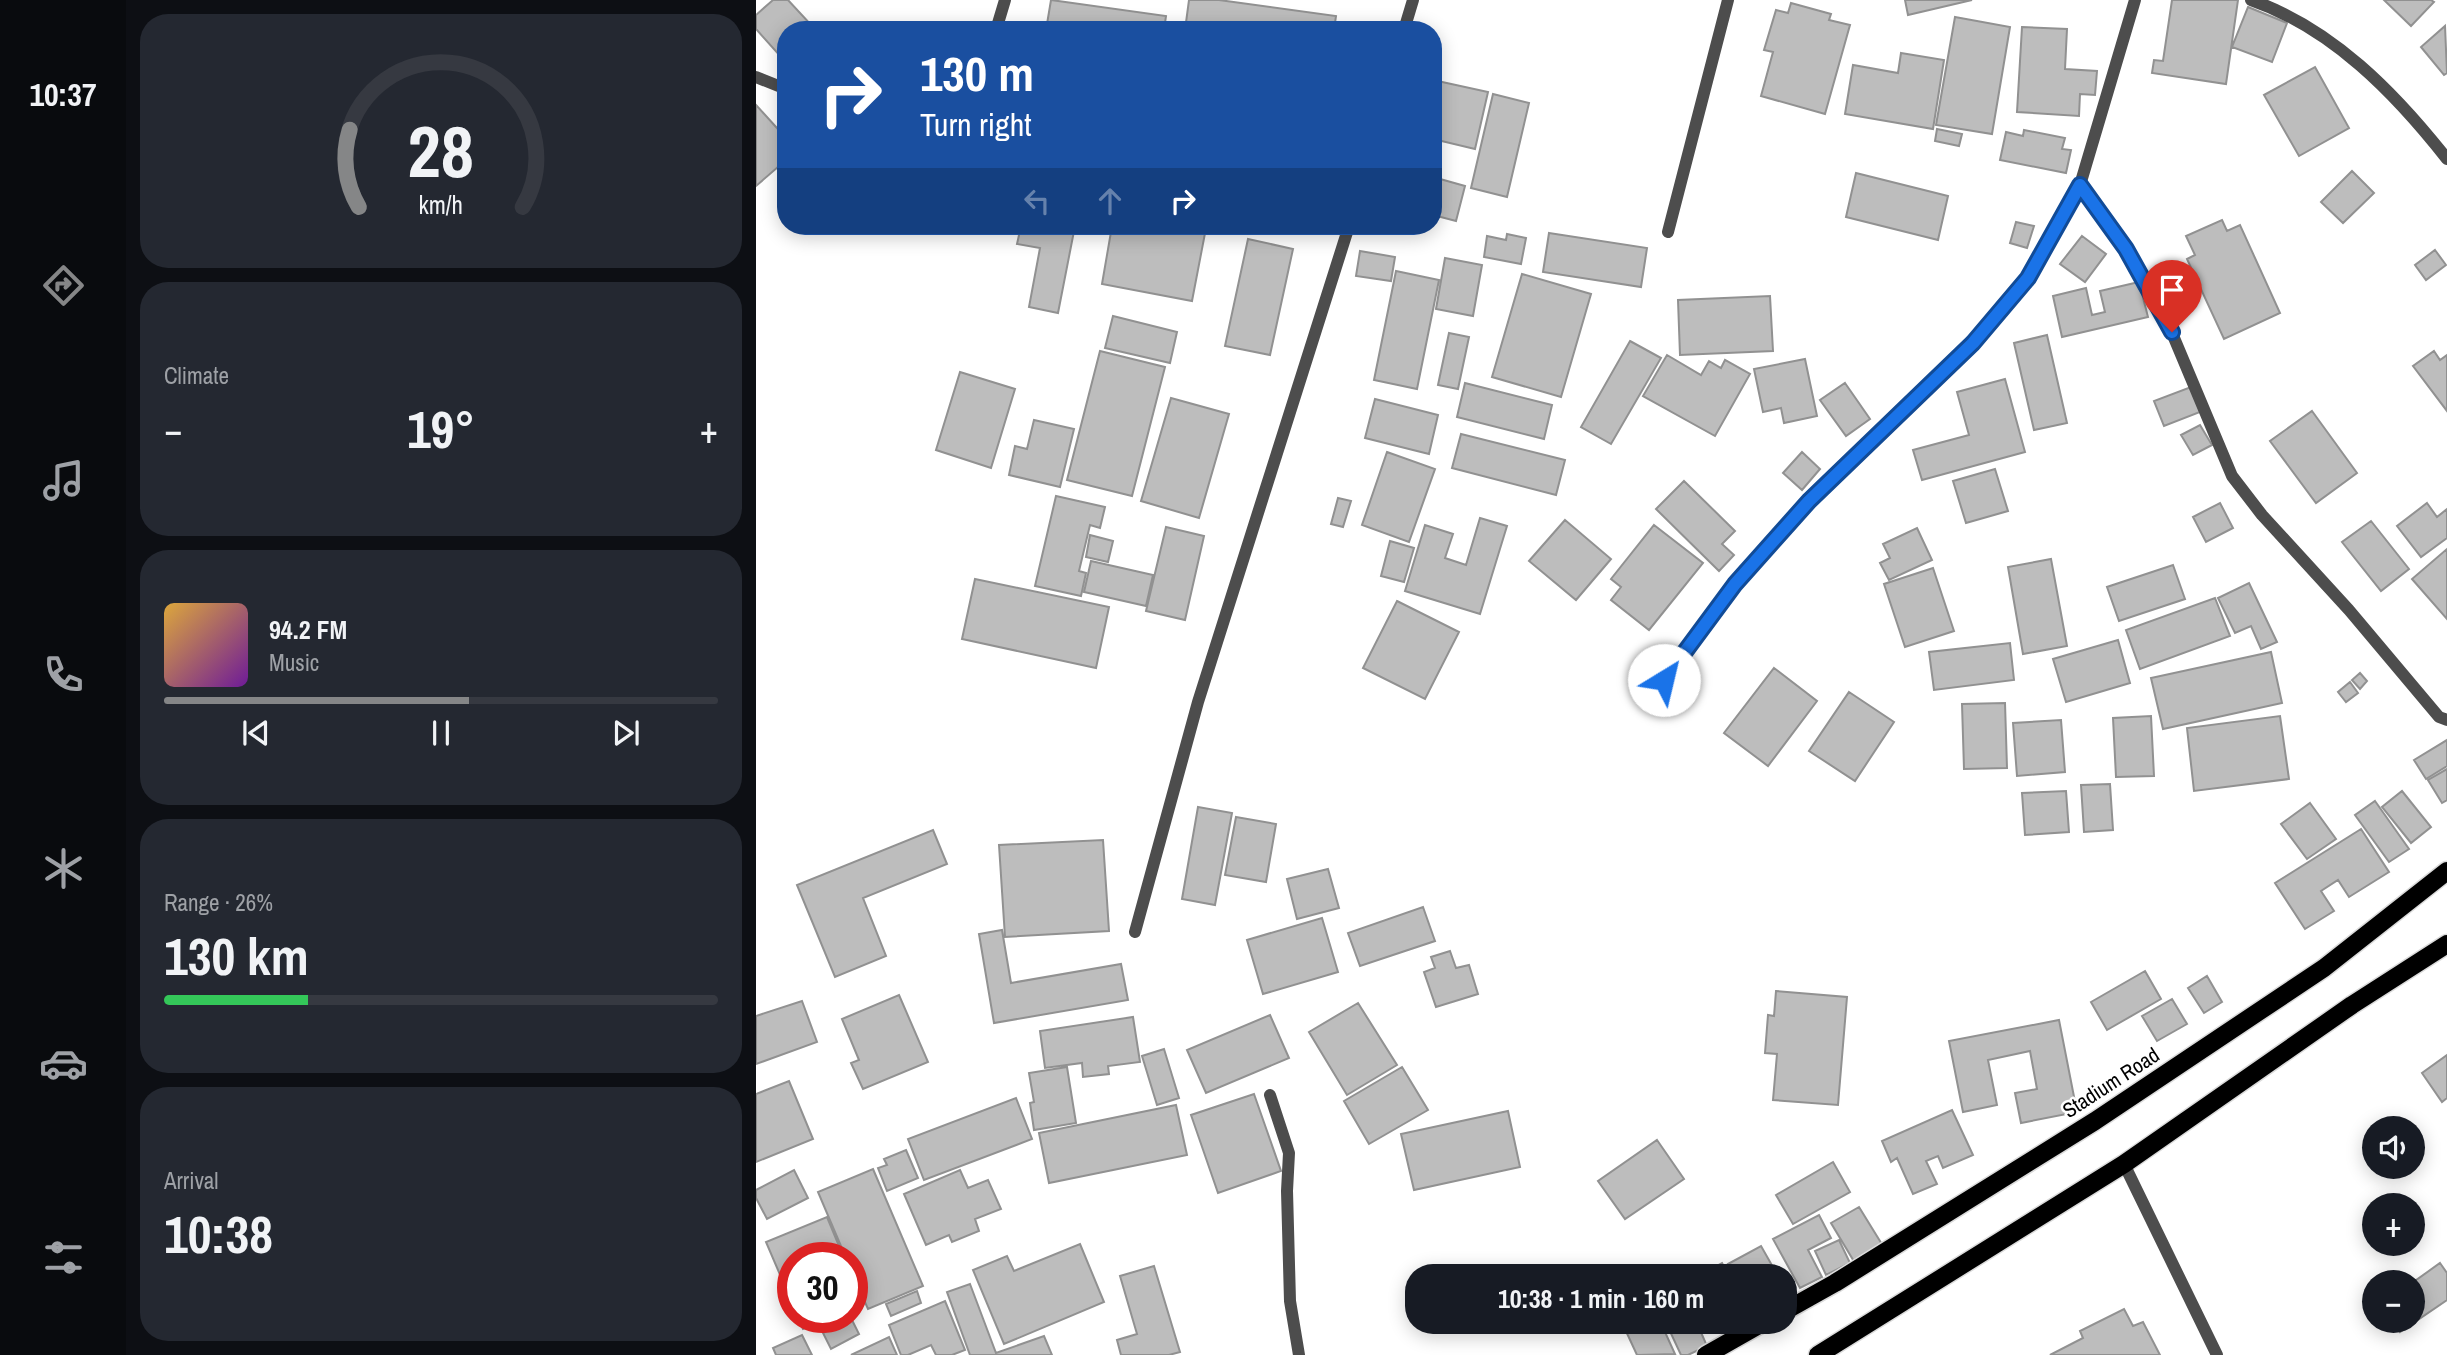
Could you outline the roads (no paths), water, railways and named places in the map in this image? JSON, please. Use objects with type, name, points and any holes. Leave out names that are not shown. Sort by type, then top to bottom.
[{"type":"main road","name":"Stadium Road","points":[[1797,1304],[2095,1121],[2324,968],[2447,871]]},
{"type":"main road","points":[[1818,1355],[1839,1350],[2124,1164],[2352,1005],[2447,944]]},
{"type":"main road","points":[[1706,1355],[1743,1334]]},
{"type":"street","points":[[999,21],[1005,0]]},
{"type":"street","points":[[1407,21],[1413,0]]},
{"type":"street","points":[[1668,232],[1728,0]]},
{"type":"street","points":[[1664,680],[1735,584],[1809,501],[1981,334],[2028,278],[2080,185],[2135,0]]},
{"type":"street","points":[[2251,0],[2319,33],[2391,92],[2447,159]]},
{"type":"street","points":[[756,77],[777,85]]},
{"type":"street","points":[[2080,185],[2126,249],[2172,332],[2232,476],[2262,515],[2349,610],[2439,717],[2447,720]]},
{"type":"street","points":[[1135,932],[1198,702],[1347,235]]},
{"type":"street","points":[[1270,1095],[1289,1153],[1287,1191],[1290,1301],[1299,1355]]},
{"type":"street","points":[[2124,1164],[2217,1355]]}]
